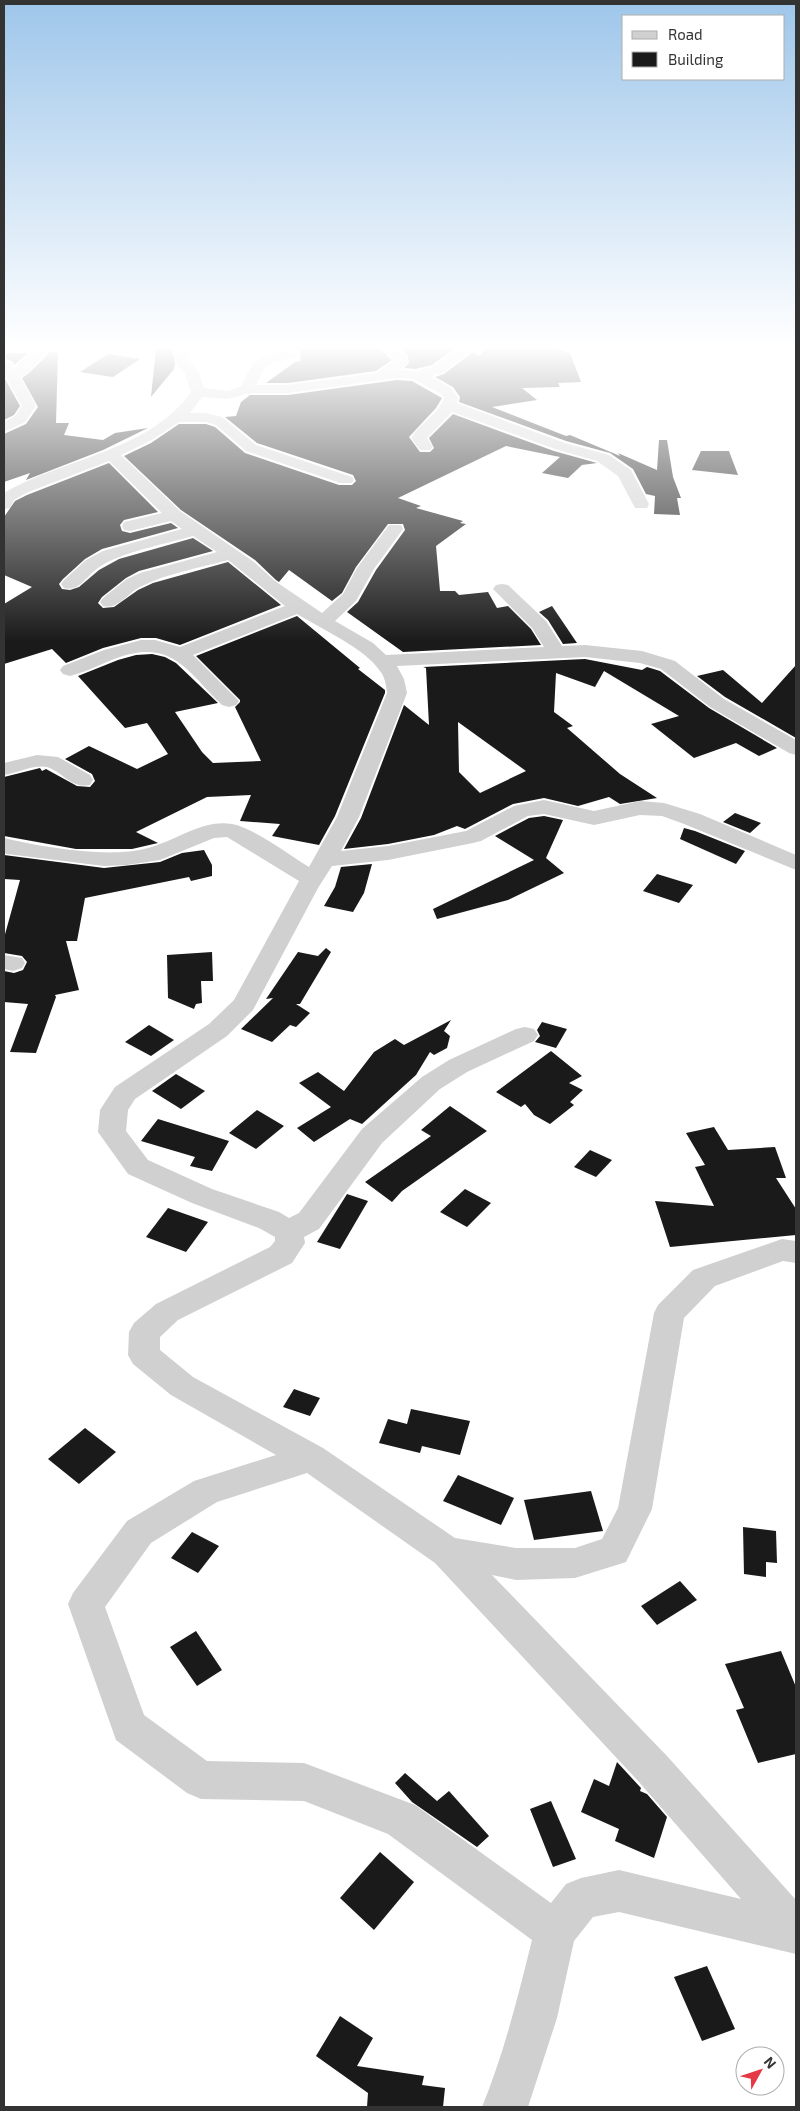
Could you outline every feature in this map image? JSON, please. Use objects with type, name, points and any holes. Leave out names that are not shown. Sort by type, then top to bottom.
[{"type":"street","points":[[4,504],[8,497],[20,490],[128,445]]},
{"type":"street","points":[[245,445],[346,480]]},
{"type":"street","points":[[556,445],[603,458],[625,473],[641,504]]},
{"type":"street","points":[[110,453],[185,523],[248,566],[298,608],[324,621],[366,647],[382,661],[394,679],[397,693],[348,817],[244,1004],[218,1030],[125,1092],[114,1110],[112,1132],[138,1167],[202,1196],[269,1220],[289,1232]]},
{"type":"street","points":[[130,526],[185,523]]},
{"type":"street","points":[[70,584],[92,564],[185,523]]},
{"type":"street","points":[[324,621],[350,597],[366,568],[395,529]]},
{"type":"street","points":[[109,602],[133,582],[231,554]]},
{"type":"street","points":[[502,589],[539,625],[557,653]]},
{"type":"street","points":[[180,654],[298,608]]},
{"type":"street","points":[[70,670],[139,645],[152,644],[180,654],[229,701]]},
{"type":"street","points":[[382,661],[585,651],[642,657],[668,665],[717,703],[796,748]]},
{"type":"street","points":[[4,769],[37,760],[51,761],[82,780]]},
{"type":"street","points":[[4,845],[15,849],[104,859],[127,858],[152,855],[209,832],[222,830],[232,831],[318,870],[388,853],[473,836],[522,811],[544,807],[594,818],[640,808],[664,810],[692,819],[786,853],[796,863]]},
{"type":"street","points":[[289,1232],[309,1221],[372,1136],[431,1083],[458,1066],[525,1035]]},
{"type":"street","points":[[289,1232],[290,1243],[281,1255],[167,1312],[145,1332],[144,1355],[182,1386],[312,1458],[447,1552],[653,1770],[796,1932]]},
{"type":"street","points":[[447,1552],[516,1564],[575,1563],[614,1551],[635,1509],[669,1313],[704,1278],[782,1250],[796,1252]]},
{"type":"street","points":[[312,1458],[206,1491],[139,1532],[86,1604],[129,1727],[201,1780],[304,1782],[401,1819],[555,1931]]},
{"type":"street","points":[[504,2107],[509,2100],[535,2018],[555,1931],[581,1899],[619,1891],[796,1932]]},
{"type":"building","points":[[4,445],[114,445],[26,480],[30,473],[4,482]]},
{"type":"building","points":[[148,445],[235,445],[245,453],[339,485],[352,485],[356,481],[353,475],[262,445],[415,445],[420,452],[430,452],[434,448],[432,445],[536,445],[597,463],[582,465],[568,478],[542,473],[560,457],[506,446],[398,498],[421,506],[416,508],[463,521],[460,523],[466,524],[436,546],[440,591],[455,591],[459,595],[488,592],[497,608],[508,606],[531,629],[541,645],[403,652],[347,612],[358,602],[376,570],[405,530],[403,524],[388,524],[356,567],[342,593],[332,601],[289,570],[279,582],[276,580],[255,560],[181,510],[124,456]]},
{"type":"building","points":[[579,445],[593,445],[657,470],[659,445],[668,445],[673,477],[681,498],[677,498],[680,515],[654,514],[655,496],[646,494],[633,469],[610,453]]},
{"type":"building","points":[[701,451],[729,451],[738,475],[692,470]]},
{"type":"building","points":[[109,463],[158,512],[124,520],[120,525],[122,531],[130,533],[171,523],[178,528],[102,549],[85,559],[63,579],[59,584],[62,589],[70,590],[79,587],[99,570],[119,559],[193,538],[213,551],[139,571],[126,578],[102,597],[98,603],[103,608],[114,607],[138,590],[153,583],[228,562],[281,605],[180,645],[156,638],[141,638],[103,648],[66,663],[52,649],[4,664],[4,604],[32,587],[4,575],[4,517],[15,501]]},
{"type":"building","points":[[552,606],[577,643],[563,644],[548,620],[539,612]]},
{"type":"building","points":[[297,616],[385,690],[335,816],[319,845],[272,836],[280,824],[240,821],[251,795],[207,797],[136,832],[158,843],[132,849],[76,849],[4,836],[4,777],[40,768],[42,771],[46,769],[77,786],[90,787],[95,781],[92,774],[65,759],[89,746],[137,769],[168,754],[147,723],[125,728],[78,676],[118,660],[136,655],[152,654],[165,657],[176,663],[218,703],[175,712],[202,752],[213,763],[261,761],[235,707],[240,700],[196,656]]},
{"type":"building","points":[[585,659],[642,670],[647,667],[660,671],[709,708],[777,748],[759,756],[736,743],[694,758],[651,724],[679,716],[604,671],[595,687],[556,673],[554,712],[573,726],[567,728],[620,774],[657,798],[620,804],[609,797],[578,806],[544,798],[513,804],[465,829],[457,826],[434,835],[388,844],[344,849],[361,818],[404,705],[429,725],[426,668],[423,667]],"holes":[[[458,722],[526,771],[480,793],[459,772]]]},
{"type":"building","points":[[796,665],[796,738],[725,697],[697,676],[723,670],[762,703]]},
{"type":"building","points":[[735,813],[761,823],[750,833],[723,822]]},
{"type":"building","points":[[544,816],[563,820],[546,858],[564,873],[508,900],[437,919],[433,909],[534,860],[495,836],[529,818]]},
{"type":"building","points":[[684,828],[745,851],[736,864],[680,839]]},
{"type":"building","points":[[204,850],[212,865],[212,876],[191,881],[189,877],[85,898],[77,941],[66,941],[79,990],[55,995],[56,997],[36,1053],[10,1052],[28,1004],[4,1002],[4,971],[14,973],[23,970],[27,962],[22,956],[4,953],[4,938],[20,880],[4,879],[4,855],[104,868],[160,862],[182,853]]},
{"type":"building","points":[[372,864],[364,893],[353,912],[324,906],[335,887],[341,867]]},
{"type":"building","points":[[657,874],[693,885],[679,903],[643,891]]},
{"type":"building","points":[[326,948],[331,952],[300,1004],[296,1004],[310,1013],[296,1027],[290,1025],[272,1042],[241,1029],[273,998],[266,999],[298,952],[318,956]]},
{"type":"building","points":[[212,952],[213,981],[201,981],[202,1003],[196,1004],[194,1009],[168,998],[167,955]]},
{"type":"building","points":[[451,1020],[444,1031],[450,1036],[447,1048],[434,1055],[430,1052],[416,1075],[362,1124],[350,1119],[314,1142],[297,1128],[331,1107],[299,1083],[318,1072],[344,1091],[374,1052],[395,1039],[404,1045]]},
{"type":"building","points":[[542,1022],[567,1029],[556,1048],[535,1042],[540,1036],[537,1030]]},
{"type":"building","points":[[149,1025],[174,1040],[151,1056],[125,1042]]},
{"type":"building","points":[[551,1051],[582,1076],[569,1083],[583,1090],[570,1102],[574,1105],[550,1124],[534,1115],[525,1104],[521,1107],[496,1092]]},
{"type":"building","points":[[176,1074],[205,1091],[181,1109],[152,1091]]},
{"type":"building","points":[[450,1106],[487,1131],[402,1191],[392,1202],[365,1182],[431,1136],[421,1130]]},
{"type":"building","points":[[257,1110],[284,1126],[256,1149],[229,1133]]},
{"type":"building","points":[[158,1119],[229,1141],[212,1171],[190,1166],[195,1157],[141,1141]]},
{"type":"building","points":[[714,1127],[728,1150],[775,1147],[786,1178],[776,1178],[796,1209],[796,1235],[670,1247],[655,1201],[714,1206],[695,1167],[705,1165],[686,1133]]},
{"type":"building","points":[[590,1150],[612,1160],[596,1177],[574,1167]]},
{"type":"building","points":[[465,1189],[491,1203],[467,1227],[440,1212]]},
{"type":"building","points":[[347,1194],[368,1201],[340,1249],[317,1242]]},
{"type":"building","points":[[168,1208],[208,1222],[186,1252],[146,1237]]},
{"type":"building","points":[[294,1389],[320,1398],[310,1416],[283,1407]]},
{"type":"building","points":[[411,1409],[470,1421],[460,1455],[422,1446],[420,1453],[379,1443],[388,1419],[407,1424]]},
{"type":"building","points":[[85,1428],[116,1452],[79,1484],[48,1459]]},
{"type":"building","points":[[458,1475],[514,1498],[501,1525],[443,1501]]},
{"type":"building","points":[[591,1491],[603,1531],[534,1540],[524,1500]]},
{"type":"building","points":[[743,1527],[776,1531],[777,1563],[766,1562],[766,1577],[744,1574]]},
{"type":"building","points":[[192,1532],[219,1546],[198,1573],[171,1558]]},
{"type":"building","points":[[680,1581],[697,1600],[657,1625],[641,1606]]},
{"type":"building","points":[[196,1631],[222,1670],[197,1686],[170,1647]]},
{"type":"building","points":[[781,1651],[796,1687],[796,1754],[758,1763],[736,1710],[744,1708],[725,1664]]},
{"type":"building","points":[[617,1762],[641,1788],[640,1791],[647,1794],[667,1817],[654,1858],[615,1841],[619,1829],[581,1812],[594,1779],[609,1786]]},
{"type":"building","points":[[405,1773],[437,1801],[449,1791],[489,1836],[477,1847],[412,1802],[395,1783]]},
{"type":"building","points":[[551,1801],[576,1859],[553,1867],[530,1809]]},
{"type":"building","points":[[380,1852],[414,1882],[374,1930],[340,1898]]},
{"type":"building","points":[[707,1966],[735,2029],[702,2041],[674,1977]]},
{"type":"building","points":[[340,2016],[373,2038],[357,2066],[424,2076],[422,2085],[445,2088],[443,2107],[367,2107],[368,2093],[316,2056]]}]
